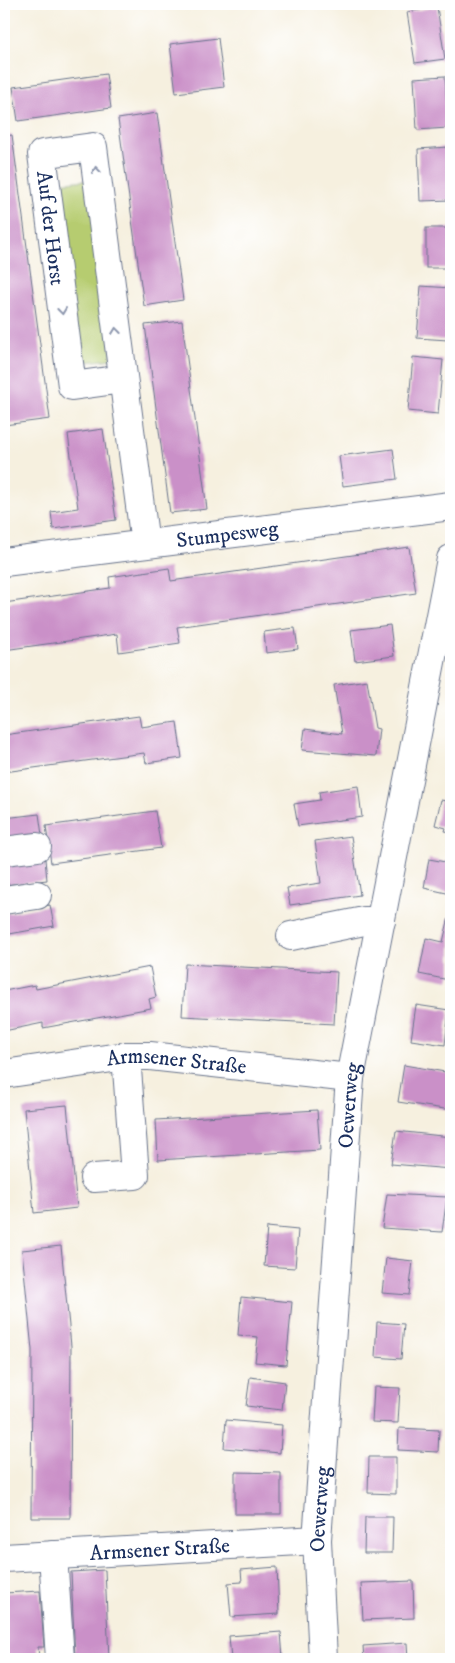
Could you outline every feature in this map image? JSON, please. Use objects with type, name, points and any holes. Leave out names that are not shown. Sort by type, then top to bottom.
[{"type":"street","name":"Auf der Horst","points":[[123,380],[72,386],[42,154],[93,147],[145,544]]},
{"type":"street","name":"Stumpesweg","points":[[4,562],[451,506]]},
{"type":"street","name":"Oewerweg","points":[[323,1659],[317,1540],[350,1078],[449,586],[451,558]]},
{"type":"street","points":[[4,851],[37,847]]},
{"type":"street","points":[[4,900],[37,895]]},
{"type":"street","points":[[291,936],[364,921],[381,921]]},
{"type":"street","points":[[94,1178],[135,1175],[126,1056]]},
{"type":"street","name":"Armsener Straße","points":[[4,1074],[126,1056],[150,1056],[350,1078]]},
{"type":"street","name":"Armsener Straße","points":[[4,1558],[317,1540]]},
{"type":"street","points":[[53,1555],[60,1659]]},
{"type":"green space","points":[[88,180],[112,359],[79,363],[56,183]]},
{"type":"building","points":[[437,7],[445,59],[415,63],[407,12]]},
{"type":"building","points":[[218,38],[224,87],[176,93],[170,44]]},
{"type":"building","points":[[106,74],[111,108],[18,121],[13,87]]},
{"type":"building","points":[[445,76],[448,128],[417,130],[414,78]]},
{"type":"building","points":[[157,113],[183,300],[144,306],[118,119]]},
{"type":"building","points":[[12,135],[50,419],[4,425],[4,136]]},
{"type":"building","points":[[449,147],[451,200],[420,201],[418,149]]},
{"type":"building","points":[[426,228],[451,228],[451,268],[426,268]]},
{"type":"building","points":[[421,286],[451,288],[448,340],[417,338]]},
{"type":"building","points":[[182,321],[207,509],[170,513],[145,325]]},
{"type":"building","points":[[413,357],[443,360],[438,414],[408,411]]},
{"type":"building","points":[[103,429],[116,520],[53,529],[51,512],[78,508],[68,434]]},
{"type":"building","points":[[393,449],[397,479],[343,486],[339,456]]},
{"type":"building","points":[[409,547],[416,593],[177,627],[180,643],[119,652],[117,634],[4,650],[4,603],[110,588],[109,577],[169,568],[171,581]]},
{"type":"building","points":[[390,625],[394,656],[355,661],[351,630]]},
{"type":"building","points":[[295,628],[298,649],[266,653],[264,632]]},
{"type":"building","points":[[367,680],[375,728],[379,729],[376,756],[302,750],[305,729],[342,734],[334,685]]},
{"type":"building","points":[[139,716],[141,727],[177,722],[182,758],[146,763],[144,753],[4,772],[4,735]]},
{"type":"building","points":[[451,746],[451,770],[446,769]]},
{"type":"building","points":[[358,786],[362,817],[298,826],[294,804],[320,800],[319,792]]},
{"type":"building","points":[[441,800],[451,802],[451,832],[445,831],[446,828],[435,825]]},
{"type":"building","points":[[155,811],[161,848],[51,863],[46,826]]},
{"type":"building","points":[[39,814],[42,835],[4,840],[4,818]]},
{"type":"building","points":[[351,836],[360,895],[290,905],[287,888],[321,883],[315,841]]},
{"type":"building","points":[[45,859],[47,880],[4,885],[4,864]]},
{"type":"building","points":[[429,859],[451,863],[451,894],[424,888]]},
{"type":"building","points":[[50,905],[54,926],[4,935],[4,914]]},
{"type":"building","points":[[449,917],[451,918],[451,973],[449,980],[419,974],[426,938],[443,942]]},
{"type":"building","points":[[185,964],[337,972],[334,1024],[182,1016]]},
{"type":"building","points":[[150,967],[156,997],[149,999],[151,1008],[43,1028],[43,1023],[4,1031],[4,991],[35,985],[36,989]]},
{"type":"building","points":[[416,1005],[449,1010],[445,1045],[411,1040]]},
{"type":"building","points":[[404,1065],[451,1073],[451,1110],[398,1102]]},
{"type":"building","points":[[67,1105],[77,1208],[34,1213],[24,1109]]},
{"type":"building","points":[[317,1110],[320,1150],[158,1160],[156,1120]]},
{"type":"building","points":[[396,1131],[451,1137],[451,1169],[391,1164]]},
{"type":"building","points":[[387,1194],[447,1197],[442,1232],[382,1228]]},
{"type":"building","points":[[267,1227],[298,1230],[295,1268],[264,1266]]},
{"type":"building","points":[[61,1246],[71,1346],[70,1518],[31,1518],[32,1350],[22,1250]]},
{"type":"building","points":[[386,1258],[413,1261],[409,1295],[382,1293]]},
{"type":"building","points":[[241,1297],[292,1302],[286,1365],[255,1362],[258,1337],[238,1335]]},
{"type":"building","points":[[377,1322],[404,1324],[401,1359],[375,1357]]},
{"type":"building","points":[[250,1377],[285,1382],[282,1410],[246,1406]]},
{"type":"building","points":[[374,1387],[400,1388],[398,1423],[372,1422]]},
{"type":"building","points":[[226,1420],[282,1425],[280,1453],[224,1448]]},
{"type":"building","points":[[399,1428],[439,1430],[438,1452],[398,1450]]},
{"type":"building","points":[[369,1457],[396,1457],[396,1494],[368,1493]]},
{"type":"building","points":[[235,1472],[281,1473],[281,1514],[235,1514]]},
{"type":"building","points":[[365,1517],[393,1517],[392,1553],[364,1553]]},
{"type":"building","points":[[277,1567],[279,1614],[231,1617],[228,1583],[242,1582],[241,1570]]},
{"type":"building","points":[[105,1570],[109,1659],[75,1659],[71,1572]]},
{"type":"building","points":[[413,1581],[414,1618],[363,1620],[361,1583]]},
{"type":"building","points":[[40,1591],[44,1647],[38,1647],[39,1659],[5,1659],[4,1593]]},
{"type":"building","points":[[281,1632],[283,1659],[231,1659],[229,1636]]},
{"type":"building","points":[[407,1643],[408,1659],[364,1659],[363,1646]]}]
